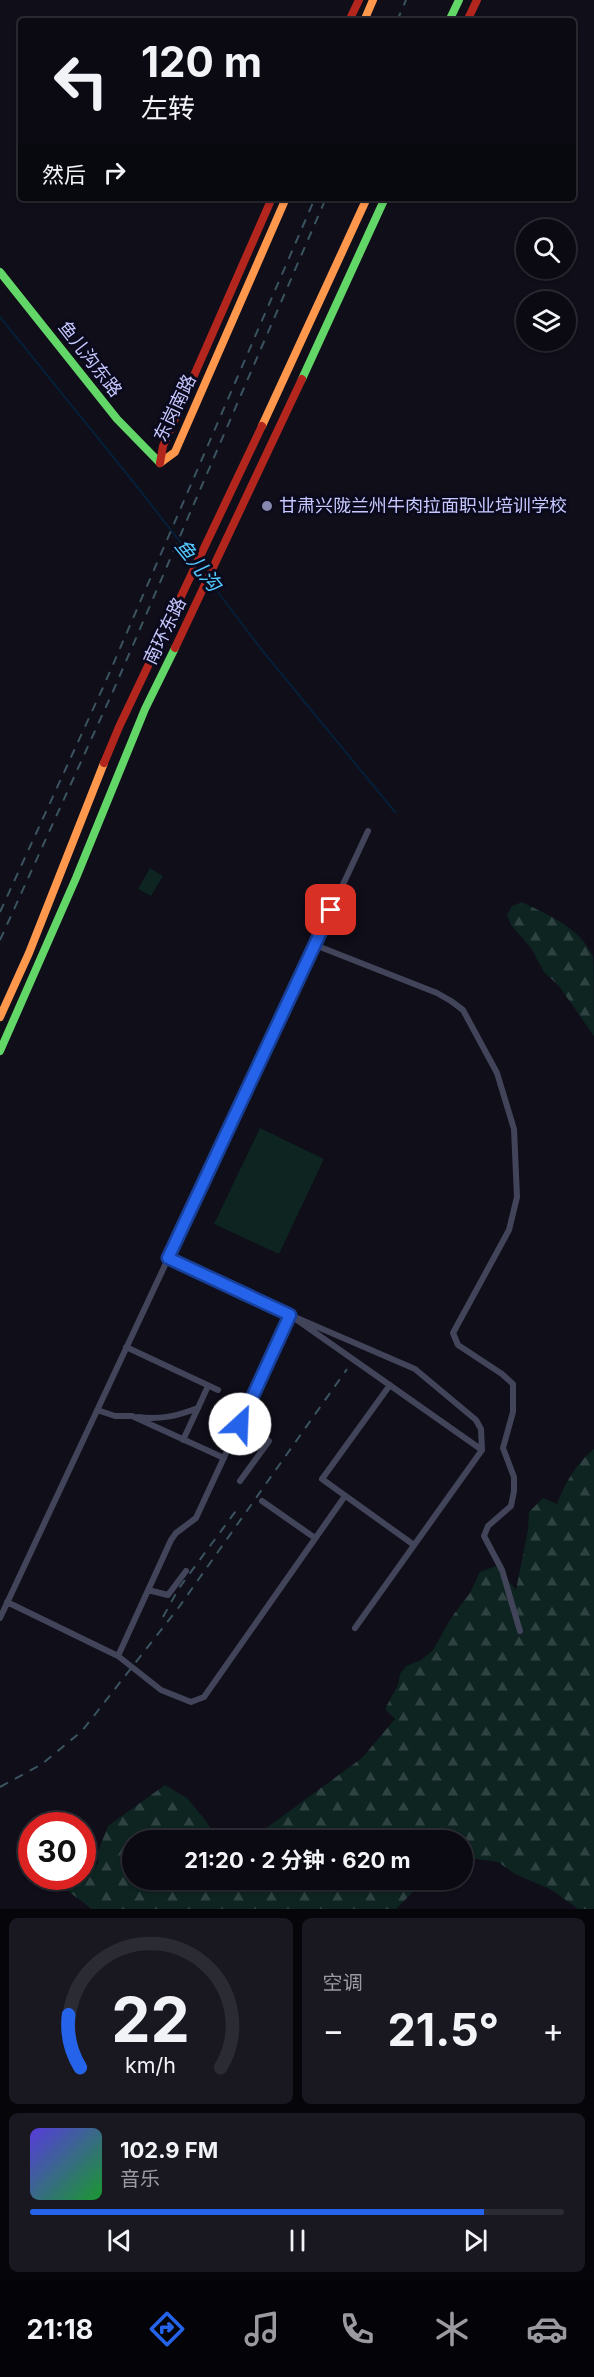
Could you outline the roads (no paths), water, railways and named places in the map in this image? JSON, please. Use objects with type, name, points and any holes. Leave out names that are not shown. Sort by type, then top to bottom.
[{"type":"main road","points":[[350,18],[358,0]]},
{"type":"main road","points":[[365,18],[373,0]]},
{"type":"main road","points":[[450,18],[459,0]]},
{"type":"main road","points":[[468,18],[477,0]]},
{"type":"main road","name":"东岗南路","points":[[160,463],[163,446],[271,201]]},
{"type":"main road","name":"东岗南路","points":[[160,463],[175,452],[285,201]]},
{"type":"main road","name":"南环东路","points":[[0,1017],[29,953],[119,728],[201,558],[366,201]]},
{"type":"main road","name":"南环东路","points":[[0,1051],[76,879],[134,734],[205,588],[384,201]]},
{"type":"main road","name":"鱼儿沟东路","points":[[0,272],[117,419],[160,463]]},
{"type":"main road","points":[[119,728],[134,734]]},
{"type":"street","points":[[0,1618],[368,831]]},
{"type":"street","points":[[315,945],[437,993],[463,1010],[497,1073],[514,1129],[518,1197],[509,1230],[453,1333],[458,1345],[513,1384],[513,1412],[503,1448],[514,1477],[514,1491],[511,1506],[488,1526],[484,1536],[502,1570],[520,1631]]},
{"type":"street","points":[[168,1258],[290,1315],[415,1369],[476,1420],[481,1430],[482,1450],[355,1628]]},
{"type":"street","points":[[290,1315],[482,1450]]},
{"type":"street","points":[[118,1656],[176,1533],[196,1518],[290,1315]]},
{"type":"street","points":[[126,1347],[218,1390]]},
{"type":"street","points":[[390,1385],[322,1479],[414,1545]]},
{"type":"street","points":[[183,1440],[208,1386]]},
{"type":"street","points":[[97,1410],[115,1416],[154,1419],[177,1416],[198,1408]]},
{"type":"street","points":[[132,1416],[224,1458]]},
{"type":"street","points":[[240,1424],[269,1441],[240,1481]]},
{"type":"street","points":[[7,1602],[118,1656],[160,1689],[191,1702],[200,1700],[345,1496]]},
{"type":"street","points":[[262,1502],[315,1538]]},
{"type":"street","points":[[148,1590],[168,1595],[186,1570]]},
{"type":"waterway","name":"鱼儿沟","points":[[0,317],[195,561]]},
{"type":"waterway","name":"鱼儿沟","points":[[211,583],[261,649],[395,812]]},
{"type":"railway","points":[[398,18],[406,0]]},
{"type":"railway","points":[[0,912],[105,683],[314,201]]},
{"type":"railway","points":[[0,940],[114,689],[325,201]]},
{"type":"railway","points":[[0,1787],[42,1764],[82,1731],[179,1607],[347,1369]]},
{"type":"railway","points":[[163,1617],[179,1588],[238,1508]]},
{"type":"place","name":"甘肃兴陇兰州牛肉拉面职业培训学校","points":[[267,506]]}]
